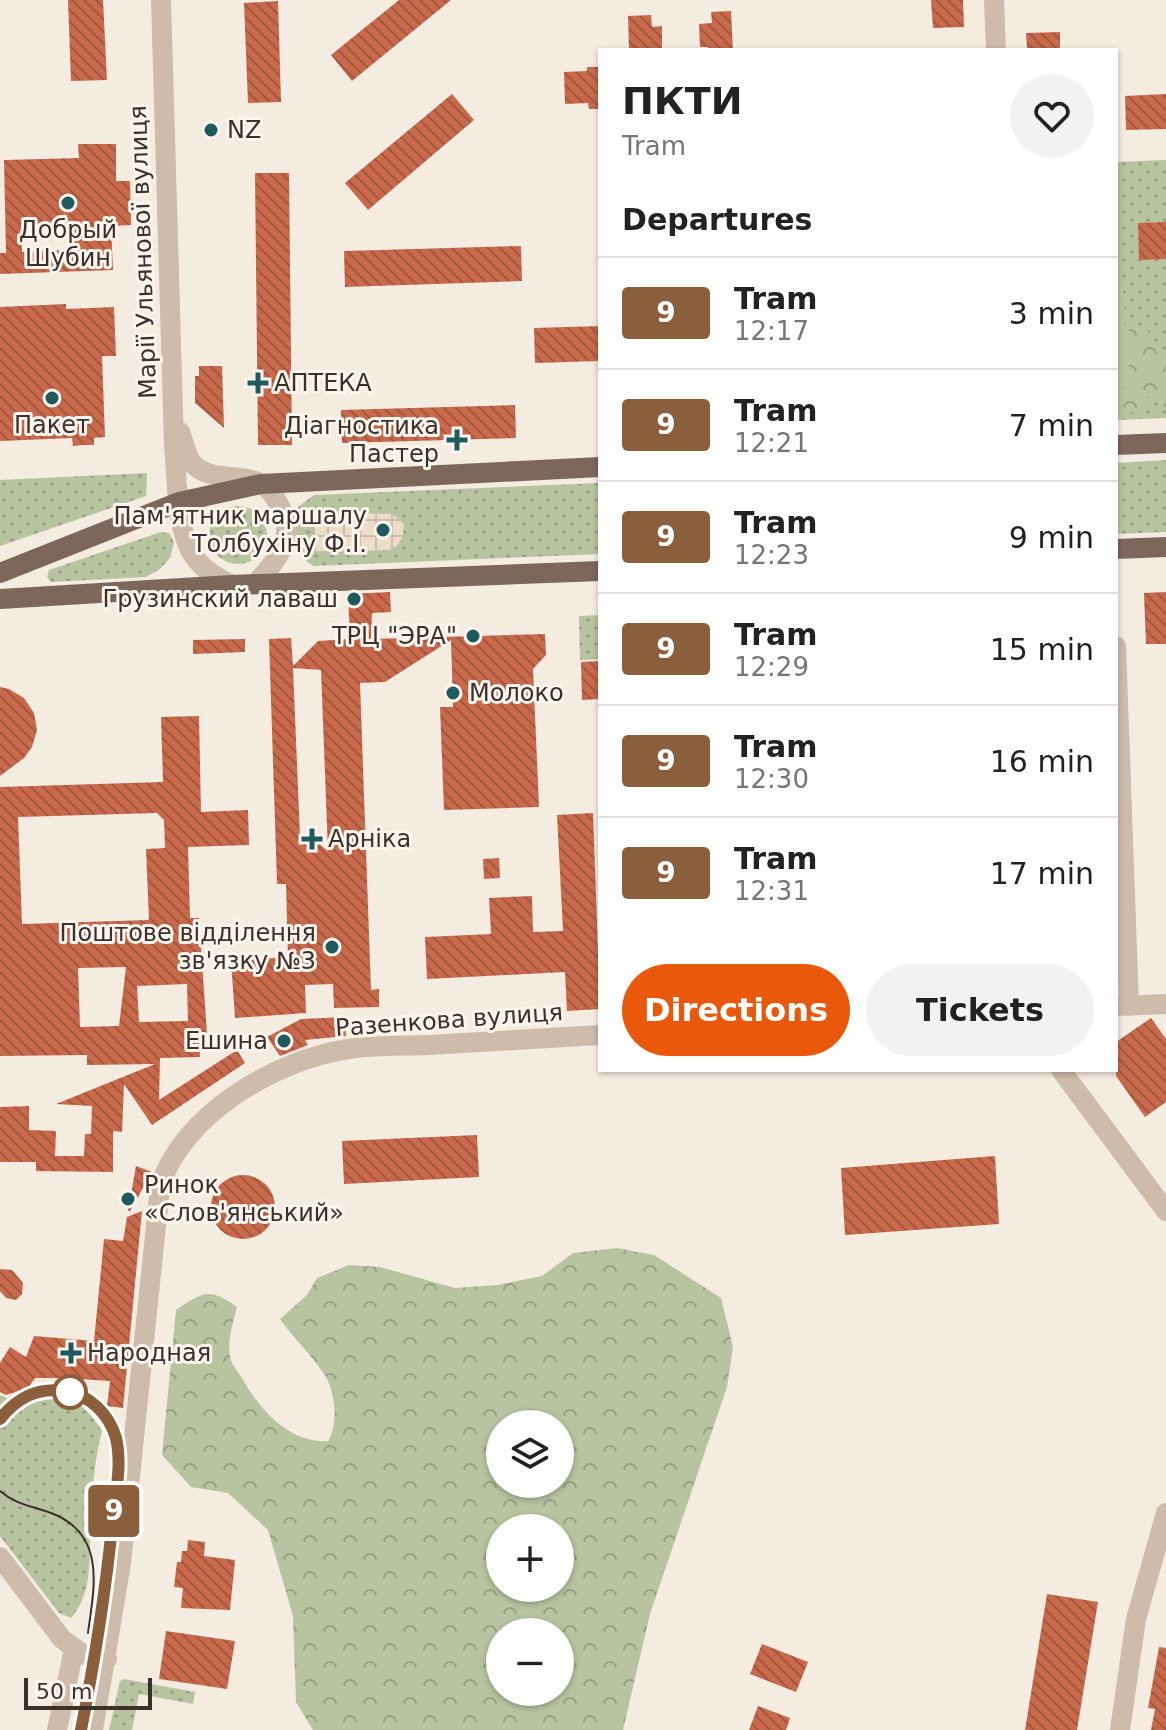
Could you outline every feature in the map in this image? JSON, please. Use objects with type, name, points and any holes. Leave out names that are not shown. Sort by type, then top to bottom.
[{"type":"main road","points":[[1118,445],[1166,443]]},
{"type":"main road","points":[[0,573],[179,502],[261,484],[598,467]]},
{"type":"main road","points":[[1118,549],[1166,547]]},
{"type":"main road","points":[[0,599],[232,585],[598,571]]},
{"type":"street","name":"Марії Ульянової вулиця","points":[[161,0],[179,502]]},
{"type":"street","points":[[994,0],[996,48]]},
{"type":"street","points":[[174,413],[193,465],[207,473],[261,484],[277,500],[284,514],[286,545],[279,559],[254,585]]},
{"type":"street","points":[[179,502],[192,553],[208,572],[232,585]]},
{"type":"street","points":[[1118,766],[1122,1006],[1166,1004]]},
{"type":"street","name":"Разенкова вулиця","points":[[93,1730],[107,1659],[122,1552],[160,1187],[165,1171],[188,1134],[229,1100],[260,1080],[305,1060],[348,1049],[598,1035]]},
{"type":"street","points":[[1062,1072],[1166,1211]]},
{"type":"street","points":[[1120,1730],[1136,1619],[1166,1513]]},
{"type":"street","points":[[0,1557],[62,1639],[84,1655],[107,1659]]},
{"type":"street","points":[[57,1730],[74,1649]]},
{"type":"green space","points":[[1166,160],[1166,418],[1118,420],[1118,162]]},
{"type":"green space","points":[[1118,235],[1121,239],[1127,377],[1118,389]]},
{"type":"green space","points":[[1135,326],[1147,330],[1166,355],[1166,409],[1152,395],[1134,412],[1118,413],[1118,392],[1127,380],[1130,328]]},
{"type":"green space","points":[[1166,460],[1166,532],[1118,534],[1118,463]]},
{"type":"green space","points":[[147,473],[146,496],[0,546],[0,480]]},
{"type":"green space","points":[[598,483],[598,554],[314,566],[298,548],[295,524],[298,507],[314,495]]},
{"type":"green space","points":[[238,506],[249,508],[258,515],[265,524],[265,546],[258,555],[249,562],[238,564],[227,562],[218,555],[211,546],[209,535],[211,524],[218,515],[227,508]]},
{"type":"green space","points":[[161,532],[169,533],[174,542],[170,558],[160,569],[146,577],[51,582],[47,577],[49,570]]},
{"type":"green space","points":[[598,615],[598,659],[580,660],[579,616]]},
{"type":"green space","points":[[617,1248],[654,1255],[721,1298],[733,1347],[727,1387],[650,1614],[623,1730],[313,1730],[296,1702],[293,1616],[268,1530],[228,1493],[191,1487],[162,1455],[176,1310],[206,1294],[219,1296],[237,1307],[229,1350],[233,1365],[249,1390],[267,1412],[289,1431],[301,1437],[328,1441],[334,1417],[328,1381],[280,1319],[307,1295],[317,1278],[349,1265],[380,1267],[455,1288],[497,1285],[542,1276],[573,1253]]},
{"type":"green space","points":[[0,1395],[15,1399],[56,1396],[73,1400],[88,1412],[102,1431],[94,1481],[88,1581],[79,1607],[71,1618],[59,1613],[0,1536]]},
{"type":"green space","points":[[124,1679],[195,1692],[193,1704],[139,1694],[132,1730],[109,1730],[120,1681]]},
{"type":"shaded area","points":[[314,512],[392,514],[404,524],[403,536],[398,545],[389,550],[316,552]]},
{"type":"building","points":[[68,0],[103,0],[107,80],[71,81]]},
{"type":"building","points":[[399,0],[451,0],[352,81],[331,55]]},
{"type":"building","points":[[931,0],[963,0],[964,27],[933,28]]},
{"type":"building","points":[[278,1],[281,102],[248,103],[244,3]]},
{"type":"building","points":[[731,11],[733,48],[700,47],[699,24],[712,23],[711,12]]},
{"type":"building","points":[[651,15],[652,27],[662,26],[662,48],[629,48],[628,16]]},
{"type":"building","points":[[1060,32],[1060,48],[1027,48],[1026,33]]},
{"type":"building","points":[[587,67],[598,67],[598,109],[589,109],[588,103],[565,104],[564,72],[587,71]]},
{"type":"building","points":[[452,94],[474,120],[368,210],[345,183]]},
{"type":"building","points":[[1166,94],[1166,129],[1126,130],[1125,96]]},
{"type":"building","points":[[78,144],[116,144],[116,181],[130,181],[131,225],[111,226],[113,270],[0,274],[0,253],[6,253],[4,160],[79,158]],"holes":[[[68,223],[68,250],[22,252],[21,224]]]},
{"type":"building","points":[[255,173],[289,173],[292,445],[258,445]]},
{"type":"building","points":[[1166,222],[1166,259],[1139,260],[1138,223]]},
{"type":"building","points":[[521,246],[522,281],[345,287],[344,251]]},
{"type":"building","name":"Пакет","points":[[66,304],[66,309],[114,307],[116,356],[102,356],[105,437],[94,438],[94,445],[73,446],[72,438],[0,441],[0,307]]},
{"type":"building","points":[[598,326],[598,361],[535,363],[534,328]]},
{"type":"building","points":[[199,366],[222,366],[224,428],[195,403],[195,376],[199,376]]},
{"type":"building","points":[[515,405],[516,438],[342,443],[341,410]]},
{"type":"building","points":[[390,592],[391,612],[372,613],[371,639],[545,634],[546,655],[533,669],[539,807],[444,810],[440,707],[453,707],[451,640],[385,682],[360,683],[371,990],[379,989],[379,1007],[334,1008],[333,984],[305,985],[306,1013],[235,1018],[231,961],[288,957],[286,884],[277,884],[269,639],[291,638],[293,666],[318,641],[350,639],[348,594]],"holes":[[[293,668],[321,670],[328,851],[308,835],[300,836]]]},
{"type":"building","points":[[1166,592],[1166,644],[1146,644],[1144,593]]},
{"type":"building","points":[[245,639],[245,652],[193,654],[193,640]]},
{"type":"building","points":[[598,661],[598,699],[582,700],[581,662]]},
{"type":"building","points":[[0,687],[24,698],[34,713],[37,730],[32,747],[24,758],[0,776]]},
{"type":"building","points":[[199,716],[201,812],[248,810],[249,845],[188,847],[190,918],[199,918],[207,1034],[199,1034],[200,1057],[160,1058],[159,1100],[237,1050],[245,1063],[152,1125],[124,1084],[122,1132],[113,1131],[113,1172],[36,1171],[36,1162],[0,1162],[0,1107],[29,1106],[29,1130],[56,1131],[55,1156],[84,1156],[85,1134],[91,1134],[92,1106],[56,1104],[155,1064],[87,1065],[87,1055],[0,1056],[0,787],[163,782],[161,717]],"holes":[[[157,813],[164,820],[165,848],[146,849],[149,920],[22,924],[18,817]],[[126,967],[119,1026],[80,1027],[78,968]],[[187,984],[188,1021],[139,1022],[137,986]]]},
{"type":"building","points":[[593,813],[598,1009],[567,1011],[565,972],[427,979],[425,937],[491,934],[489,898],[532,896],[533,932],[563,931],[557,815]]},
{"type":"building","points":[[499,858],[500,878],[484,879],[483,859]]},
{"type":"building","points":[[345,1017],[346,1036],[305,1040],[308,1045],[280,1056],[267,1037],[301,1019]]},
{"type":"building","points":[[1151,1018],[1166,1039],[1166,1102],[1145,1117],[1116,1076],[1118,1041]]},
{"type":"building","points":[[477,1135],[479,1177],[344,1184],[342,1141]]},
{"type":"building","points":[[995,1156],[999,1224],[845,1235],[841,1168]]},
{"type":"building","points":[[136,1166],[152,1172],[128,1211]]},
{"type":"building","points":[[237,1175],[249,1175],[266,1184],[273,1195],[273,1219],[266,1230],[249,1239],[237,1239],[225,1234],[216,1225],[211,1213],[211,1201],[216,1189],[225,1180]]},
{"type":"building","points":[[142,1211],[123,1408],[107,1406],[110,1381],[78,1379],[78,1383],[59,1383],[59,1378],[35,1378],[28,1388],[6,1395],[0,1392],[0,1363],[10,1347],[26,1357],[34,1336],[94,1341],[104,1239],[123,1241],[127,1217]]},
{"type":"building","points":[[0,1269],[12,1270],[23,1283],[22,1294],[16,1300],[6,1298],[0,1291]]},
{"type":"building","points":[[188,1540],[205,1542],[204,1556],[235,1560],[230,1610],[181,1608],[183,1588],[174,1587],[177,1562],[181,1562],[182,1551],[187,1551]]},
{"type":"building","points":[[1047,1594],[1098,1602],[1077,1730],[1025,1730]]},
{"type":"building","points":[[166,1631],[235,1641],[227,1689],[159,1679]]},
{"type":"building","points":[[762,1644],[808,1662],[796,1692],[750,1674]]},
{"type":"building","points":[[1159,1647],[1166,1648],[1166,1730],[1151,1730],[1155,1709],[1148,1708]]},
{"type":"building","points":[[758,1706],[790,1718],[786,1730],[749,1730]]},
{"type":"tram line","name":"9","points":[[0,1419],[21,1398],[33,1393],[49,1390],[70,1392],[98,1408],[112,1426],[116,1438],[118,1466],[107,1583],[81,1730]]},
{"type":"tram line","points":[[0,1419],[13,1405],[28,1396],[45,1391],[64,1391],[82,1396],[97,1407],[116,1438],[118,1474],[108,1566],[81,1730]]},
{"type":"tram line","points":[[0,1491],[18,1502],[69,1522],[81,1534],[93,1564],[93,1598],[88,1633]]},
{"type":"place","name":"NZ","points":[[211,130]]},
{"type":"place","name":"Добрый Шубин","points":[[68,203]]},
{"type":"place","name":"АПТЕКА","points":[[258,383]]},
{"type":"place","name":"Пакет","points":[[52,398]]},
{"type":"place","name":"Діагностика Пастер","points":[[457,440]]},
{"type":"place","name":"Пам'ятник маршалу Толбухіну Ф.І.","points":[[383,530]]},
{"type":"place","name":"Грузинский лаваш","points":[[354,599]]},
{"type":"place","name":"ТРЦ \"ЭРА\"","points":[[473,636]]},
{"type":"place","name":"Молоко","points":[[453,693]]},
{"type":"place","name":"Арніка","points":[[312,839]]},
{"type":"place","name":"Поштове відділення зв'язку №3","points":[[332,947]]},
{"type":"place","name":"Ешина","points":[[284,1041]]},
{"type":"place","name":"Ринок «Слов'янський»","points":[[128,1199]]},
{"type":"place","name":"Народная","points":[[71,1353]]}]
